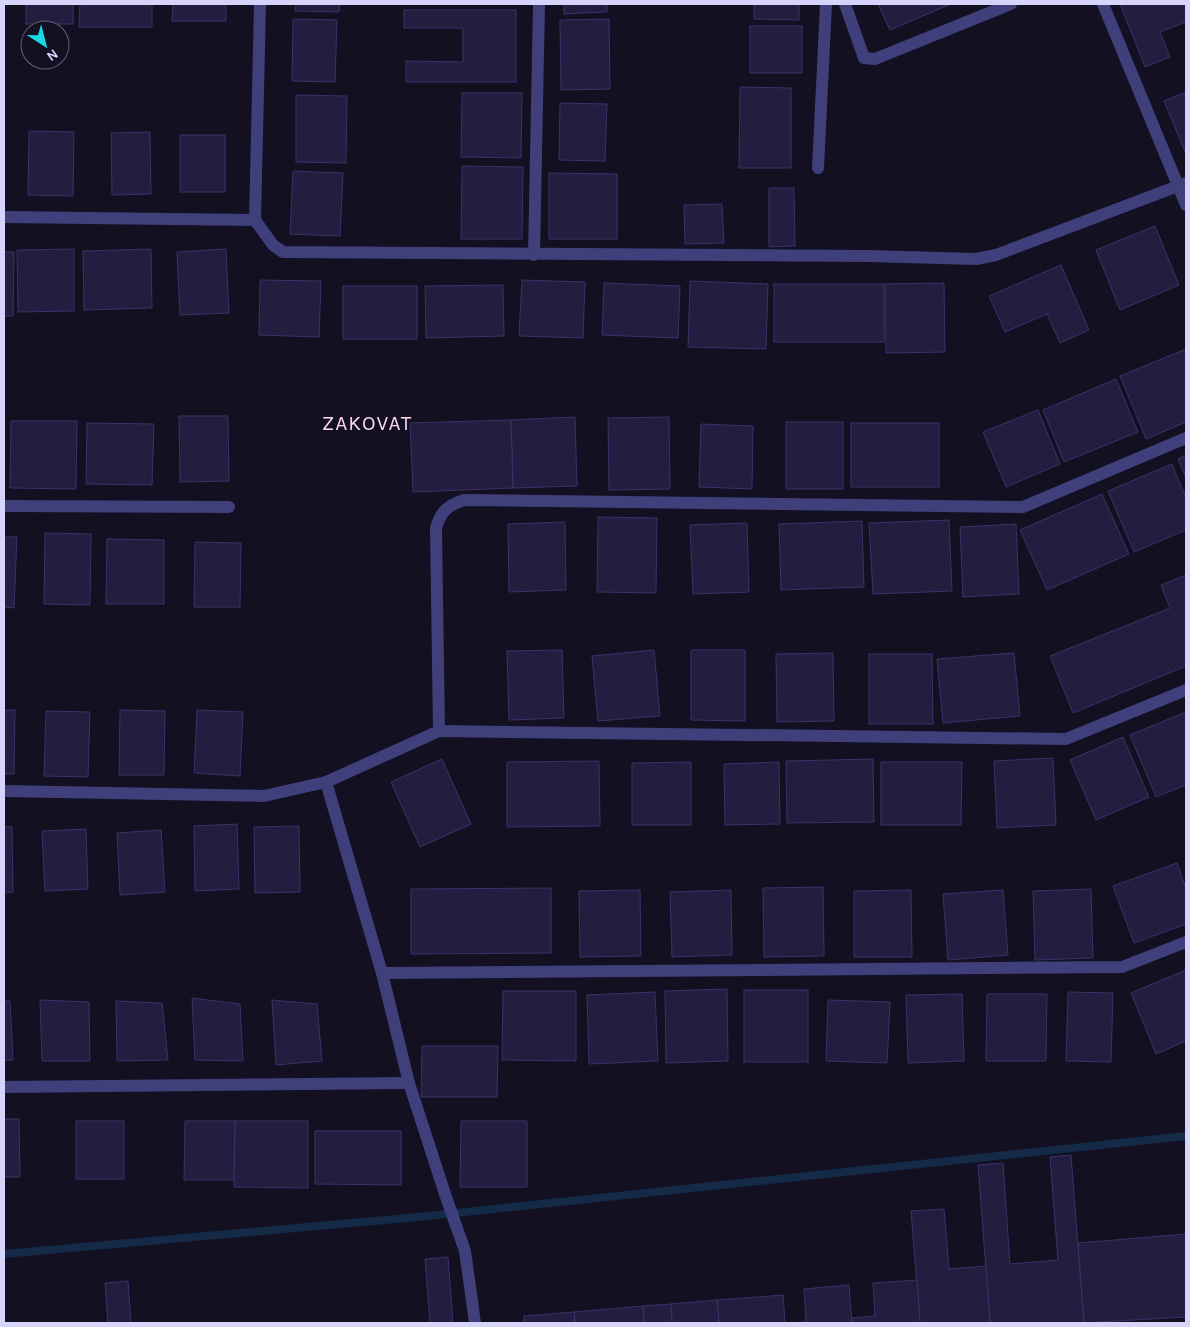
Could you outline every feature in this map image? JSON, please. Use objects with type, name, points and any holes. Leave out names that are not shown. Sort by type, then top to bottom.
[{"type":"street","points":[[260,4],[255,220],[273,245],[283,252],[858,256],[976,259],[996,255],[1182,184]]},
{"type":"street","points":[[534,255],[539,4]]},
{"type":"street","points":[[818,168],[826,4]]},
{"type":"street","points":[[845,4],[864,58],[868,60],[875,59],[1011,4]]},
{"type":"street","points":[[1103,4],[1182,184],[1186,205]]},
{"type":"street","points":[[4,217],[255,220]]},
{"type":"street","points":[[439,731],[436,528],[440,514],[450,505],[464,500],[1023,507],[1186,438]]},
{"type":"street","points":[[4,506],[229,507]]},
{"type":"street","points":[[4,791],[264,796],[326,782],[439,731],[1066,739],[1186,690]]},
{"type":"street","points":[[326,782],[382,973],[409,1083],[465,1251],[475,1323]]},
{"type":"street","points":[[382,973],[1122,967],[1186,942]]},
{"type":"street","points":[[4,1087],[409,1083]]},
{"type":"building","points":[[26,4],[73,4],[73,24],[70,24],[70,20],[26,20]]},
{"type":"building","points":[[80,4],[152,4],[152,27],[79,27]]},
{"type":"building","points":[[173,4],[226,4],[226,21],[172,21]]},
{"type":"building","points":[[296,4],[340,4],[339,12],[295,11]]},
{"type":"building","points":[[564,4],[607,4],[607,12],[564,14]]},
{"type":"building","points":[[754,4],[799,4],[799,20],[754,19]]},
{"type":"building","points":[[878,4],[951,4],[890,30]]},
{"type":"building","points":[[1120,4],[1186,4],[1186,22],[1160,32],[1170,57],[1145,67]]},
{"type":"building","points":[[404,10],[516,10],[516,82],[406,82],[406,61],[463,62],[463,28],[404,28]]},
{"type":"building","points":[[293,19],[337,20],[335,82],[292,81]]},
{"type":"building","points":[[609,19],[610,89],[561,90],[560,20]]},
{"type":"building","points":[[750,26],[802,26],[802,73],[750,73]]},
{"type":"building","points":[[740,87],[791,88],[791,168],[739,168]]},
{"type":"building","points":[[1186,92],[1186,154],[1164,101]]},
{"type":"building","points":[[462,93],[522,93],[521,158],[461,157]]},
{"type":"building","points":[[296,95],[347,96],[346,163],[296,162]]},
{"type":"building","points":[[560,103],[607,104],[605,161],[559,160]]},
{"type":"building","points":[[29,131],[74,132],[73,196],[28,195]]},
{"type":"building","points":[[150,132],[151,194],[112,195],[111,133]]},
{"type":"building","points":[[180,135],[225,135],[225,192],[180,192]]},
{"type":"building","points":[[462,166],[523,167],[522,239],[461,239]]},
{"type":"building","points":[[293,171],[343,173],[340,236],[290,234]]},
{"type":"building","points":[[549,173],[617,174],[617,239],[549,239]]},
{"type":"building","points":[[769,188],[794,188],[795,246],[769,247]]},
{"type":"building","points":[[722,204],[724,243],[685,244],[684,205]]},
{"type":"building","points":[[1155,226],[1179,285],[1120,310],[1096,250]]},
{"type":"building","points":[[74,249],[74,311],[18,312],[17,250]]},
{"type":"building","points":[[151,249],[152,308],[84,310],[83,251]]},
{"type":"building","points":[[226,249],[229,313],[180,315],[177,252]]},
{"type":"building","points":[[4,252],[14,252],[13,316],[4,316]]},
{"type":"building","points":[[1061,265],[1089,330],[1060,343],[1047,314],[1005,332],[989,296]]},
{"type":"building","points":[[260,280],[321,281],[319,337],[259,335]]},
{"type":"building","points":[[522,280],[585,282],[583,338],[519,336]]},
{"type":"building","points":[[690,281],[768,284],[766,349],[688,347]]},
{"type":"building","points":[[604,283],[680,286],[678,338],[602,335]]},
{"type":"building","points":[[944,283],[945,352],[886,353],[885,284]]},
{"type":"building","points":[[774,284],[884,284],[884,342],[774,342]]},
{"type":"building","points":[[503,285],[504,336],[426,338],[425,286]]},
{"type":"building","points":[[343,286],[417,286],[417,339],[343,339]]},
{"type":"building","points":[[1186,349],[1186,422],[1146,439],[1120,376]]},
{"type":"building","points":[[1116,379],[1138,432],[1064,462],[1043,410]]},
{"type":"building","points":[[1038,410],[1060,464],[1006,487],[983,432]]},
{"type":"building","points":[[179,416],[228,416],[229,481],[180,482]]},
{"type":"building","points":[[575,417],[577,486],[513,488],[511,420]]},
{"type":"building","points":[[669,417],[670,489],[609,490],[608,418]]},
{"type":"building","points":[[511,420],[513,488],[413,492],[410,423]]},
{"type":"building","points":[[11,421],[77,421],[76,489],[10,488]]},
{"type":"building","points":[[786,422],[843,422],[843,489],[786,489]]},
{"type":"building","points":[[87,423],[154,424],[152,485],[86,484]]},
{"type":"building","points":[[851,423],[939,423],[939,487],[851,487]]},
{"type":"building","points":[[701,424],[753,426],[752,489],[699,487]]},
{"type":"building","points":[[1186,455],[1186,478],[1178,459]]},
{"type":"building","points":[[1172,464],[1186,498],[1186,530],[1134,552],[1108,491]]},
{"type":"building","points":[[1102,494],[1129,554],[1047,590],[1020,530]]},
{"type":"building","points":[[598,517],[657,518],[656,593],[597,592]]},
{"type":"building","points":[[949,520],[952,591],[873,594],[869,523]]},
{"type":"building","points":[[862,521],[864,587],[781,590],[779,524]]},
{"type":"building","points":[[565,522],[566,590],[509,592],[508,524]]},
{"type":"building","points":[[747,523],[749,592],[693,594],[690,525]]},
{"type":"building","points":[[1016,524],[1019,594],[963,597],[960,527]]},
{"type":"building","points":[[45,533],[91,534],[90,605],[44,604]]},
{"type":"building","points":[[4,537],[17,537],[14,608],[4,607]]},
{"type":"building","points":[[107,539],[164,540],[164,604],[106,604]]},
{"type":"building","points":[[195,542],[241,543],[240,607],[194,607]]},
{"type":"building","points":[[1186,575],[1186,666],[1073,713],[1050,656],[1170,608],[1161,585]]},
{"type":"building","points":[[562,650],[564,718],[509,720],[507,651]]},
{"type":"building","points":[[654,650],[660,716],[598,721],[592,656]]},
{"type":"building","points":[[691,650],[745,650],[745,721],[691,720]]},
{"type":"building","points":[[833,653],[834,721],[777,722],[776,654]]},
{"type":"building","points":[[1014,653],[1020,716],[943,723],[937,659]]},
{"type":"building","points":[[869,654],[932,654],[933,724],[869,724]]},
{"type":"building","points":[[4,710],[15,710],[14,774],[4,774]]},
{"type":"building","points":[[120,710],[165,711],[164,775],[119,775]]},
{"type":"building","points":[[197,710],[243,712],[240,776],[194,773]]},
{"type":"building","points":[[46,711],[90,712],[88,777],[44,776]]},
{"type":"building","points":[[1186,712],[1186,785],[1156,797],[1130,735]]},
{"type":"building","points":[[1123,737],[1149,797],[1096,820],[1070,760]]},
{"type":"building","points":[[1053,758],[1056,825],[997,828],[994,761]]},
{"type":"building","points":[[442,759],[471,824],[420,847],[391,782]]},
{"type":"building","points":[[873,759],[874,822],[787,823],[786,761]]},
{"type":"building","points":[[599,761],[600,826],[507,827],[507,762]]},
{"type":"building","points":[[691,762],[691,825],[632,825],[632,763]]},
{"type":"building","points":[[779,762],[780,824],[725,825],[724,764]]},
{"type":"building","points":[[881,762],[962,762],[961,825],[881,825]]},
{"type":"building","points":[[237,824],[239,889],[195,891],[194,826]]},
{"type":"building","points":[[299,826],[300,892],[255,893],[254,827]]},
{"type":"building","points":[[4,827],[12,827],[13,892],[4,893]]},
{"type":"building","points":[[86,829],[88,889],[45,891],[42,831]]},
{"type":"building","points":[[161,830],[165,892],[120,895],[117,833]]},
{"type":"building","points":[[1177,863],[1186,889],[1186,924],[1134,943],[1113,886]]},
{"type":"building","points":[[823,887],[824,956],[764,957],[763,888]]},
{"type":"building","points":[[551,888],[551,953],[411,954],[411,889]]},
{"type":"building","points":[[1091,889],[1093,958],[1035,960],[1033,891]]},
{"type":"building","points":[[640,890],[641,956],[580,957],[579,891]]},
{"type":"building","points":[[731,890],[732,955],[672,957],[670,892]]},
{"type":"building","points":[[911,890],[912,957],[854,957],[854,891]]},
{"type":"building","points":[[1003,890],[1008,955],[948,960],[943,894]]},
{"type":"building","points":[[1186,970],[1186,1041],[1156,1054],[1131,993]]},
{"type":"building","points":[[727,989],[728,1061],[666,1063],[665,991]]},
{"type":"building","points":[[744,990],[808,990],[808,1062],[744,1062]]},
{"type":"building","points":[[503,991],[576,991],[576,1061],[502,1060]]},
{"type":"building","points":[[655,992],[658,1061],[589,1064],[587,995]]},
{"type":"building","points":[[1068,992],[1113,993],[1111,1062],[1066,1061]]},
{"type":"building","points":[[962,994],[964,1061],[908,1063],[906,995]]},
{"type":"building","points":[[987,994],[1047,994],[1046,1061],[986,1061]]},
{"type":"building","points":[[192,998],[240,1004],[243,1061],[195,1060]]},
{"type":"building","points":[[40,1000],[89,1002],[90,1061],[42,1061]]},
{"type":"building","points":[[272,1000],[317,1004],[322,1061],[276,1065]]},
{"type":"building","points":[[828,1000],[890,1002],[887,1063],[826,1061]]},
{"type":"building","points":[[4,1001],[10,1001],[13,1060],[4,1060]]},
{"type":"building","points":[[116,1001],[162,1003],[168,1060],[117,1061]]},
{"type":"building","points":[[422,1046],[498,1046],[497,1097],[421,1097]]},
{"type":"building","points":[[4,1119],[19,1119],[20,1177],[4,1177]]},
{"type":"building","points":[[76,1121],[124,1121],[124,1179],[76,1179]]},
{"type":"building","points":[[185,1121],[235,1121],[234,1180],[184,1180]]},
{"type":"building","points":[[235,1121],[308,1121],[308,1188],[234,1187]]},
{"type":"building","points":[[461,1121],[527,1121],[527,1187],[460,1187]]},
{"type":"building","points":[[315,1131],[401,1131],[401,1185],[315,1184]]},
{"type":"building","points":[[1071,1155],[1084,1323],[990,1323],[978,1165],[1003,1163],[1010,1264],[1058,1260],[1050,1157]]},
{"type":"building","points":[[944,1209],[949,1269],[986,1266],[990,1323],[920,1323],[911,1211]]},
{"type":"building","points":[[1186,1234],[1186,1317],[1084,1323],[1078,1243]]},
{"type":"building","points":[[448,1257],[453,1323],[430,1323],[425,1259]]},
{"type":"building","points":[[917,1280],[920,1323],[852,1323],[852,1318],[875,1316],[873,1283]]},
{"type":"building","points":[[128,1281],[131,1323],[108,1323],[105,1283]]},
{"type":"building","points":[[849,1285],[852,1323],[789,1323],[806,1322],[804,1289]]},
{"type":"building","points":[[783,1295],[785,1323],[719,1323],[717,1300]]},
{"type":"building","points":[[717,1300],[719,1323],[672,1323],[671,1304]]},
{"type":"building","points":[[671,1304],[672,1323],[644,1323],[643,1306]]},
{"type":"building","points":[[643,1306],[644,1323],[575,1323],[574,1312]]},
{"type":"building","points":[[574,1312],[575,1323],[524,1323],[524,1316]]},
{"type":"waterway","points":[[4,1254],[418,1217],[1186,1136]]},
{"type":"district","name":"ZAKOVAT","points":[[367,423]]}]
